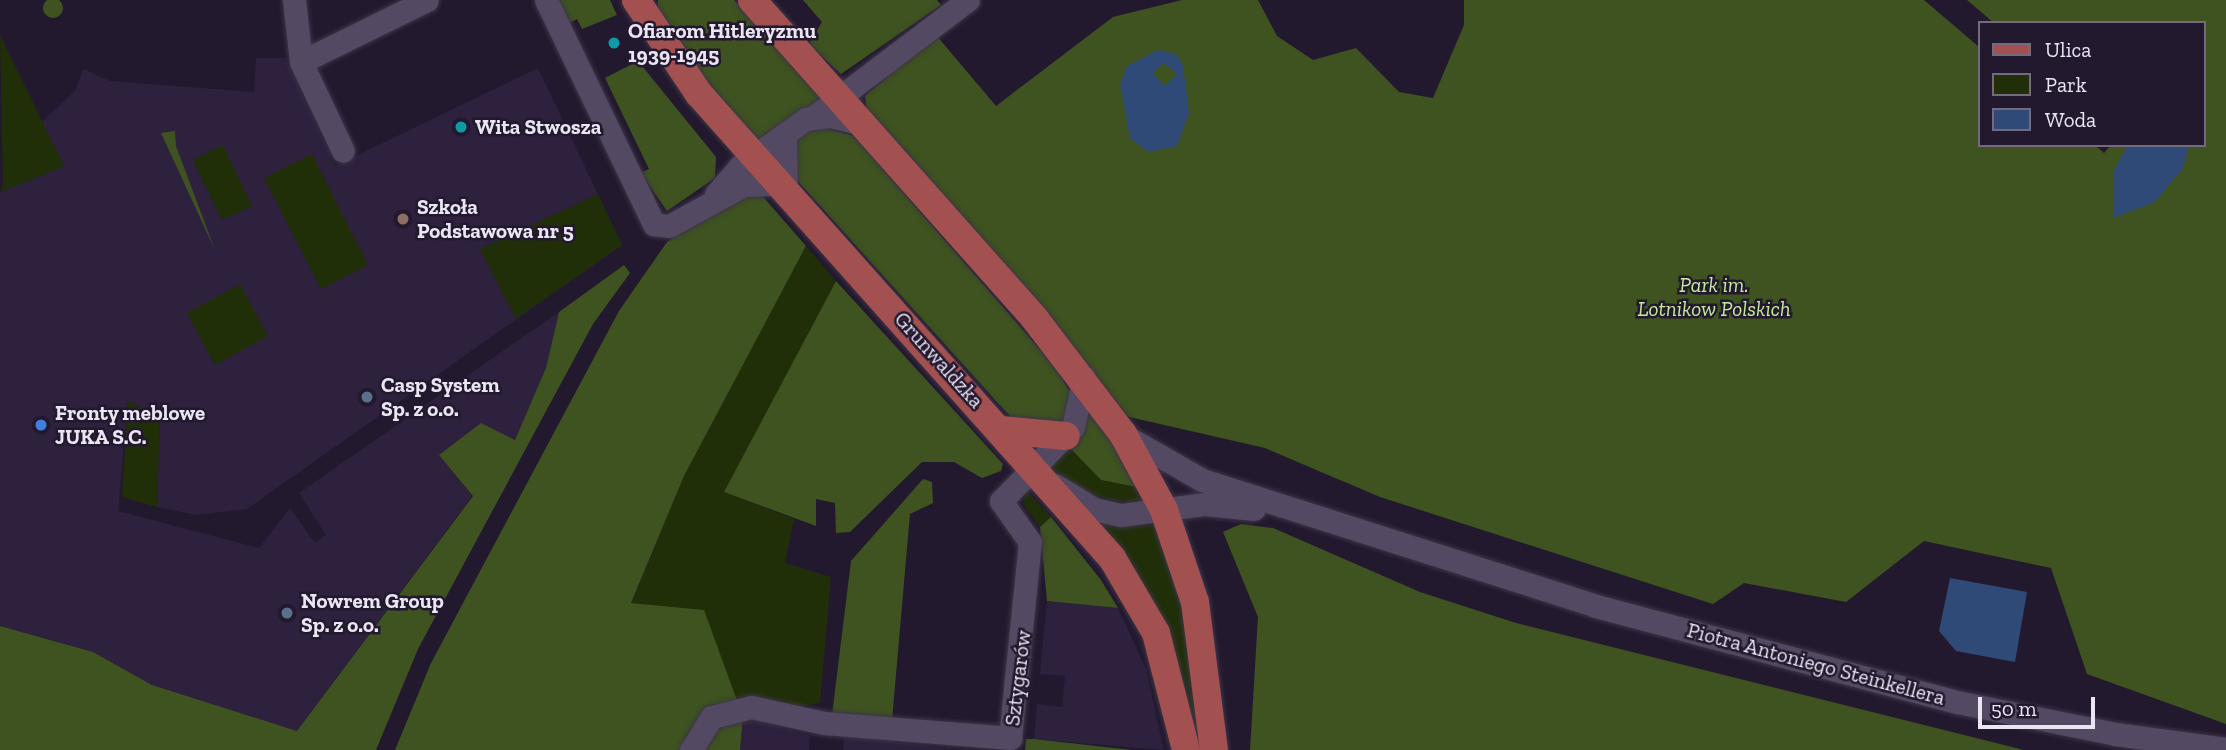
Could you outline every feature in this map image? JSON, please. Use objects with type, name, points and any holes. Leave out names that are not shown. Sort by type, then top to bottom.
[{"type":"main road","name":"Grunwaldzka","points":[[636,0],[673,61],[754,156],[1035,467],[1112,558],[1149,619],[1175,691],[1186,750]]},
{"type":"main road","points":[[752,0],[866,125],[1084,377],[1123,434],[1164,510],[1202,631],[1214,750]]},
{"type":"main road","points":[[1001,430],[1066,436]]},
{"type":"street","points":[[294,0],[301,62],[343,151]]},
{"type":"street","points":[[301,62],[427,0]]},
{"type":"street","points":[[546,0],[658,227],[715,197],[751,184],[783,187],[785,135]]},
{"type":"street","points":[[715,197],[754,156],[815,116],[968,0]]},
{"type":"street","points":[[815,116],[866,125]]},
{"type":"street","points":[[1035,467],[1066,436],[1081,411],[1084,377]]},
{"type":"street","name":"Piotra Antoniego Steinkellera","points":[[1123,434],[1192,477],[1452,562]]},
{"type":"street","name":"Piotra Antoniego Steinkellera","points":[[1035,467],[1094,509],[1121,515],[1205,504],[1266,511],[1957,702],[2115,734],[2226,749]]},
{"type":"street","name":"Sztygarów","points":[[691,750],[712,717],[751,707],[824,723],[1010,738],[1030,542],[1001,502],[1035,467]]},
{"type":"shaded area","points":[[256,58],[285,58],[335,166],[538,68],[622,245],[247,509],[196,515],[157,507],[160,418],[128,401],[118,511],[259,548],[290,508],[315,543],[326,535],[299,493],[559,312],[546,368],[515,441],[439,455],[473,495],[297,731],[152,685],[93,652],[0,626],[0,192],[64,166],[42,122],[75,91],[83,69],[110,81],[254,92]]},
{"type":"shaded area","points":[[1047,601],[1118,608],[1146,669],[1164,750],[1034,739],[1037,704],[1062,707],[1065,676],[1040,674]]},
{"type":"shaded area","points":[[743,717],[810,736],[809,750],[740,750]]},
{"type":"shaded area","points":[[844,735],[955,750],[843,750]]},
{"type":"green space","points":[[49,-1],[57,-1],[62,4],[62,12],[57,17],[49,17],[44,12],[44,4]]},
{"type":"green space","points":[[559,0],[610,0],[617,15],[582,29],[577,19],[566,25]]},
{"type":"green space","points":[[658,0],[734,0],[826,95],[758,147],[657,18]]},
{"type":"green space","points":[[803,0],[937,0],[941,5],[841,74],[809,44],[822,22]]},
{"type":"green space","name":"Park im. Lotnikow Polskich","points":[[1182,0],[1258,0],[1277,36],[1313,60],[1356,48],[1399,92],[1433,98],[1464,25],[1464,0],[1924,0],[1978,46],[1978,147],[2097,147],[2104,153],[2109,147],[2205,147],[2205,21],[1992,21],[1967,0],[2226,0],[2226,724],[2087,674],[2051,568],[1924,541],[1846,602],[1744,583],[1713,604],[1380,497],[1265,448],[1125,416],[867,112],[865,96],[936,35],[996,106],[1113,17]]},
{"type":"green space","points":[[0,35],[64,166],[0,192],[3,184]]},
{"type":"green space","points":[[638,61],[716,157],[715,178],[667,211],[641,173],[649,169],[605,78]]},
{"type":"green space","points":[[814,125],[854,136],[1054,366],[1073,397],[1073,409],[1057,428],[1020,425],[1005,411],[796,179],[792,143]]},
{"type":"green space","points":[[175,131],[176,146],[215,250],[161,133]]},
{"type":"green space","points":[[223,145],[252,206],[222,220],[193,160]]},
{"type":"green space","points":[[312,154],[368,265],[321,289],[264,178]]},
{"type":"green space","points":[[759,192],[806,246],[684,476],[631,603],[704,610],[743,717],[740,750],[395,750],[431,663],[619,311],[667,242],[742,194]]},
{"type":"green space","points":[[598,194],[622,245],[516,319],[480,249]]},
{"type":"green space","points":[[806,246],[836,281],[725,492],[794,519],[785,563],[831,577],[820,703],[743,717],[631,604],[684,476]]},
{"type":"green space","points":[[624,265],[630,273],[593,324],[418,649],[376,750],[0,750],[0,626],[93,652],[152,685],[297,731],[473,496],[439,455],[481,423],[515,440],[546,368],[559,312]]},
{"type":"green space","points":[[836,281],[1003,464],[1001,471],[982,478],[954,462],[922,462],[850,532],[836,533],[835,503],[816,499],[816,526],[724,492]]},
{"type":"green space","points":[[240,284],[268,336],[215,365],[187,313]]},
{"type":"green space","points":[[128,401],[160,418],[157,507],[122,497]]},
{"type":"green space","points":[[1091,405],[1142,488],[1101,480],[1068,446],[1084,429]]},
{"type":"green space","points":[[1068,446],[1101,480],[1142,488],[1149,501],[1113,501],[1066,484],[1047,466]]},
{"type":"green space","points":[[923,479],[932,482],[933,503],[910,514],[892,720],[832,715],[851,561]]},
{"type":"green space","points":[[1027,491],[1051,517],[1040,527],[1023,504]]},
{"type":"green space","points":[[1051,517],[1101,580],[1118,608],[1047,601],[1040,527]]},
{"type":"green space","points":[[1097,524],[1159,526],[1188,614],[1204,750],[1197,750],[1171,644]]},
{"type":"green space","points":[[1241,524],[1273,528],[1420,592],[1516,623],[2024,750],[1250,750],[1258,617],[1223,532]]},
{"type":"green space","points":[[1026,739],[1034,739],[1132,750],[1025,750]]},
{"type":"water","points":[[1158,50],[1176,54],[1183,65],[1189,113],[1177,146],[1148,152],[1130,138],[1120,84],[1127,66]],"holes":[[[1164,63],[1177,74],[1165,86],[1153,73]]]},
{"type":"water","points":[[2188,147],[2183,168],[2155,202],[2113,218],[2114,170],[2126,148]]},
{"type":"water","points":[[1950,578],[2027,592],[2015,662],[1956,651],[1939,631]]},
{"type":"place","name":"Ofiarom Hitleryzmu 1939-1945","points":[[614,43]]},
{"type":"place","name":"Wita Stwosza","points":[[461,127]]},
{"type":"place","name":"Szkoła Podstawowa nr 5","points":[[403,219]]},
{"type":"place","name":"Casp System Sp. z o.o.","points":[[367,397]]},
{"type":"place","name":"Fronty meblowe JUKA S.C.","points":[[41,425]]},
{"type":"place","name":"Nowrem Group Sp. z o.o.","points":[[287,613]]}]
